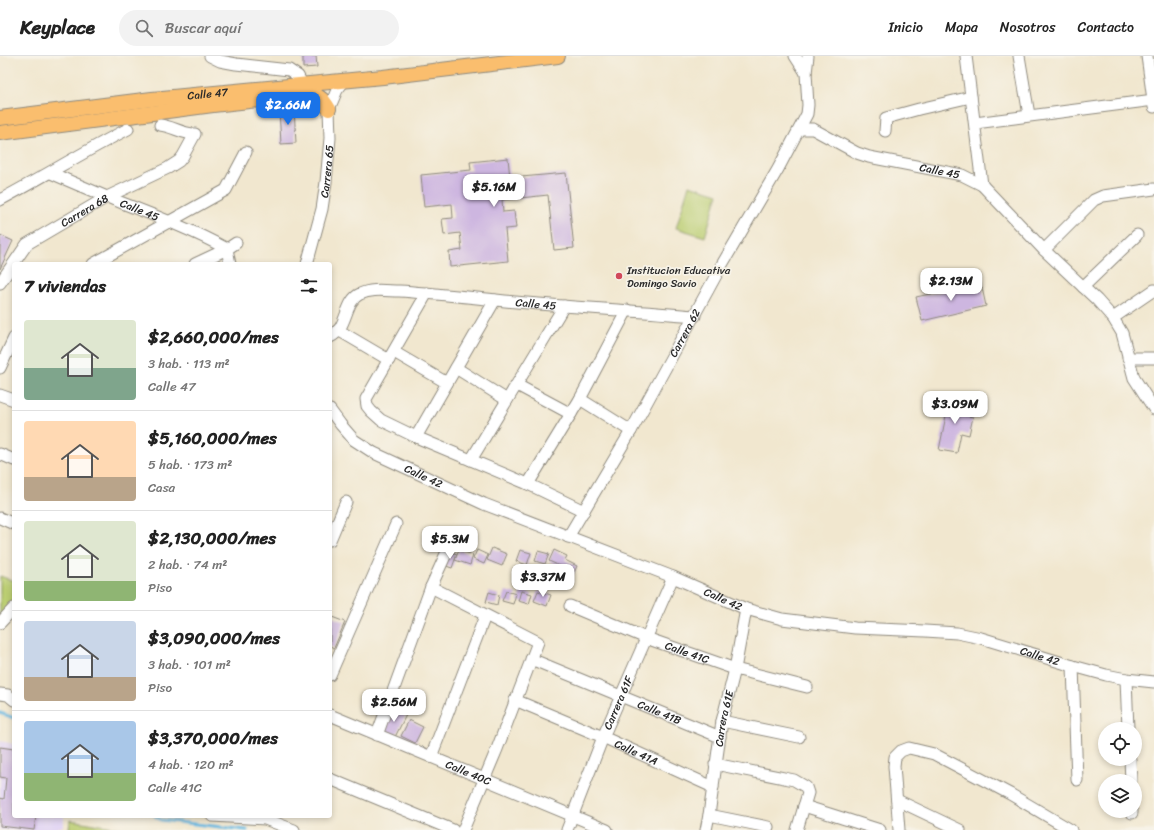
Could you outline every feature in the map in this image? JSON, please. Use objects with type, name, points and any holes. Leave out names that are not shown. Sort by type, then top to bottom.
[{"type":"main road","name":"Calle 47","points":[[0,118],[152,99],[437,71],[558,56]]},
{"type":"main road","name":"Calle 47","points":[[0,133],[213,105],[305,95],[318,96],[329,109]]},
{"type":"street","points":[[210,56],[220,61],[236,64],[289,70],[298,76],[302,84]]},
{"type":"street","points":[[795,56],[806,73]]},
{"type":"street","points":[[800,129],[807,114],[808,105],[806,73],[808,56]]},
{"type":"street","points":[[966,56],[982,185]]},
{"type":"street","points":[[1019,56],[1029,115]]},
{"type":"street","points":[[975,123],[1029,115],[1154,103],[1147,56]]},
{"type":"street","name":"Carrera 65","points":[[308,262],[322,210],[326,182],[330,138],[329,109],[336,90],[345,80]]},
{"type":"street","points":[[885,131],[886,118],[971,97]]},
{"type":"street","points":[[807,114],[813,129]]},
{"type":"street","name":"Carrera 68","points":[[15,262],[27,244],[107,197],[168,168],[184,156],[195,134],[183,132],[169,126],[160,125]]},
{"type":"street","points":[[0,200],[51,173],[82,153],[128,129]]},
{"type":"street","name":"Calle 45","points":[[800,129],[813,129],[857,153],[869,157],[962,175],[982,185],[1044,250],[1113,318],[1122,333],[1134,378],[1154,409]]},
{"type":"street","name":"Carrera 62","points":[[568,537],[631,431],[720,268],[800,129]]},
{"type":"street","points":[[97,262],[226,190],[246,152]]},
{"type":"street","name":"Calle 45","points":[[51,173],[206,237],[232,246]]},
{"type":"street","points":[[1044,250],[1094,200],[1103,196],[1154,189]]},
{"type":"street","points":[[1083,287],[1137,235]]},
{"type":"street","points":[[199,262],[232,246]]},
{"type":"street","points":[[230,262],[232,246]]},
{"type":"street","name":"Carrera 68","points":[[0,283],[12,266]]},
{"type":"street","name":"Calle 45","points":[[334,333],[355,297],[361,293],[377,290],[695,316]]},
{"type":"street","points":[[1113,318],[1154,290]]},
{"type":"street","points":[[427,293],[366,399],[367,406],[381,420],[416,437],[528,484],[584,511]]},
{"type":"street","points":[[416,437],[494,300]]},
{"type":"street","points":[[471,460],[564,306]]},
{"type":"street","points":[[528,484],[580,399],[628,310]]},
{"type":"street","points":[[334,333],[391,356],[447,383]]},
{"type":"street","points":[[0,368],[12,342]]},
{"type":"street","points":[[1128,358],[1154,358]]},
{"type":"street","points":[[456,368],[507,400]]},
{"type":"street","points":[[517,385],[571,414]]},
{"type":"street","points":[[0,394],[12,399]]},
{"type":"street","points":[[580,399],[631,431]]},
{"type":"street","name":"Calle 42","points":[[332,413],[340,425],[354,440],[374,453],[484,504],[673,577],[746,608],[782,619],[855,628],[957,633],[1001,643],[1073,666],[1126,679],[1154,682]]},
{"type":"street","points":[[0,454],[12,459]]},
{"type":"street","points":[[332,532],[346,502]]},
{"type":"street","points":[[0,518],[12,523]]},
{"type":"street","points":[[332,670],[396,524]]},
{"type":"street","points":[[377,735],[431,587],[450,545]]},
{"type":"street","name":"Carrera 61F","points":[[567,830],[603,737],[673,577]]},
{"type":"street","points":[[431,587],[538,642],[465,829]]},
{"type":"street","name":"Calle 41C","points":[[570,606],[646,638],[735,669],[807,687]]},
{"type":"street","name":"Carrera 61E","points":[[706,830],[722,721],[735,669],[746,608]]},
{"type":"street","points":[[0,623],[12,610]]},
{"type":"street","points":[[431,756],[485,616]]},
{"type":"street","name":"Calle 41B","points":[[531,660],[720,737]]},
{"type":"street","points":[[1073,666],[1077,780]]},
{"type":"street","points":[[1126,679],[1128,722]]},
{"type":"street","name":"Calle 41A","points":[[515,700],[603,737],[712,787]]},
{"type":"street","name":"Calle 40C","points":[[332,716],[607,830]]},
{"type":"street","points":[[722,721],[799,737]]},
{"type":"street","points":[[899,830],[894,766],[895,757],[901,751],[909,748],[934,754],[971,773],[1071,830]]},
{"type":"street","points":[[715,764],[794,780],[806,787],[808,793],[797,830]]},
{"type":"street","points":[[332,780],[453,830]]},
{"type":"street","points":[[897,800],[960,830]]},
{"type":"street","points":[[804,806],[880,830]]},
{"type":"street","points":[[709,815],[768,827]]},
{"type":"street","points":[[265,818],[294,830]]},
{"type":"shaded area","points":[[0,741],[12,744],[12,818],[64,818],[64,826],[52,830],[0,830]]},
{"type":"green space","points":[[689,185],[718,194],[705,237],[676,228]]},
{"type":"green space","points":[[0,576],[12,580],[12,608],[0,620]]},
{"type":"green space","points":[[70,820],[132,830],[69,830]]},
{"type":"building","points":[[303,56],[316,56],[317,67],[303,68]]},
{"type":"building","points":[[294,108],[296,143],[281,144],[279,109]]},
{"type":"building","points":[[508,158],[510,178],[566,173],[574,248],[554,250],[548,195],[502,200],[503,212],[514,211],[516,228],[505,229],[508,261],[450,267],[449,252],[462,250],[460,233],[444,235],[442,219],[453,218],[452,204],[424,207],[421,175],[471,170],[470,162]]},
{"type":"building","points":[[0,235],[13,241],[0,269]]},
{"type":"building","points":[[981,283],[986,306],[922,321],[916,297]]},
{"type":"building","points":[[950,396],[966,399],[963,415],[973,417],[969,435],[961,433],[957,453],[939,450]]},
{"type":"building","points":[[492,548],[507,554],[502,566],[487,560]]},
{"type":"building","points":[[459,550],[473,555],[470,565],[455,560]]},
{"type":"building","points":[[477,550],[488,555],[484,564],[473,559]]},
{"type":"building","points":[[520,550],[531,553],[527,565],[516,561]]},
{"type":"building","points":[[554,550],[567,556],[565,560],[577,566],[572,577],[560,571],[562,567],[549,561]]},
{"type":"building","points":[[448,551],[457,554],[452,568],[443,565]]},
{"type":"building","points":[[538,551],[549,554],[545,564],[535,561]]},
{"type":"building","points":[[506,591],[516,594],[513,604],[502,601]]},
{"type":"building","points":[[521,591],[532,594],[529,604],[518,601]]},
{"type":"building","points":[[538,591],[551,595],[547,606],[534,601]]},
{"type":"building","points":[[489,592],[499,595],[497,605],[486,602]]},
{"type":"building","points":[[332,617],[345,622],[334,648],[332,647]]},
{"type":"building","points":[[392,708],[406,715],[395,737],[382,731]]},
{"type":"building","points":[[409,720],[423,727],[415,743],[401,736]]},
{"type":"building","points":[[0,747],[12,749],[12,818],[36,818],[34,830],[0,826],[0,798],[4,799],[6,778],[0,777]]},
{"type":"waterway","points":[[0,713],[12,717]]},
{"type":"waterway","points":[[158,818],[161,820],[247,830]]},
{"type":"place","name":"Institucion Educativa Domingo Savio","points":[[619,276]]}]
